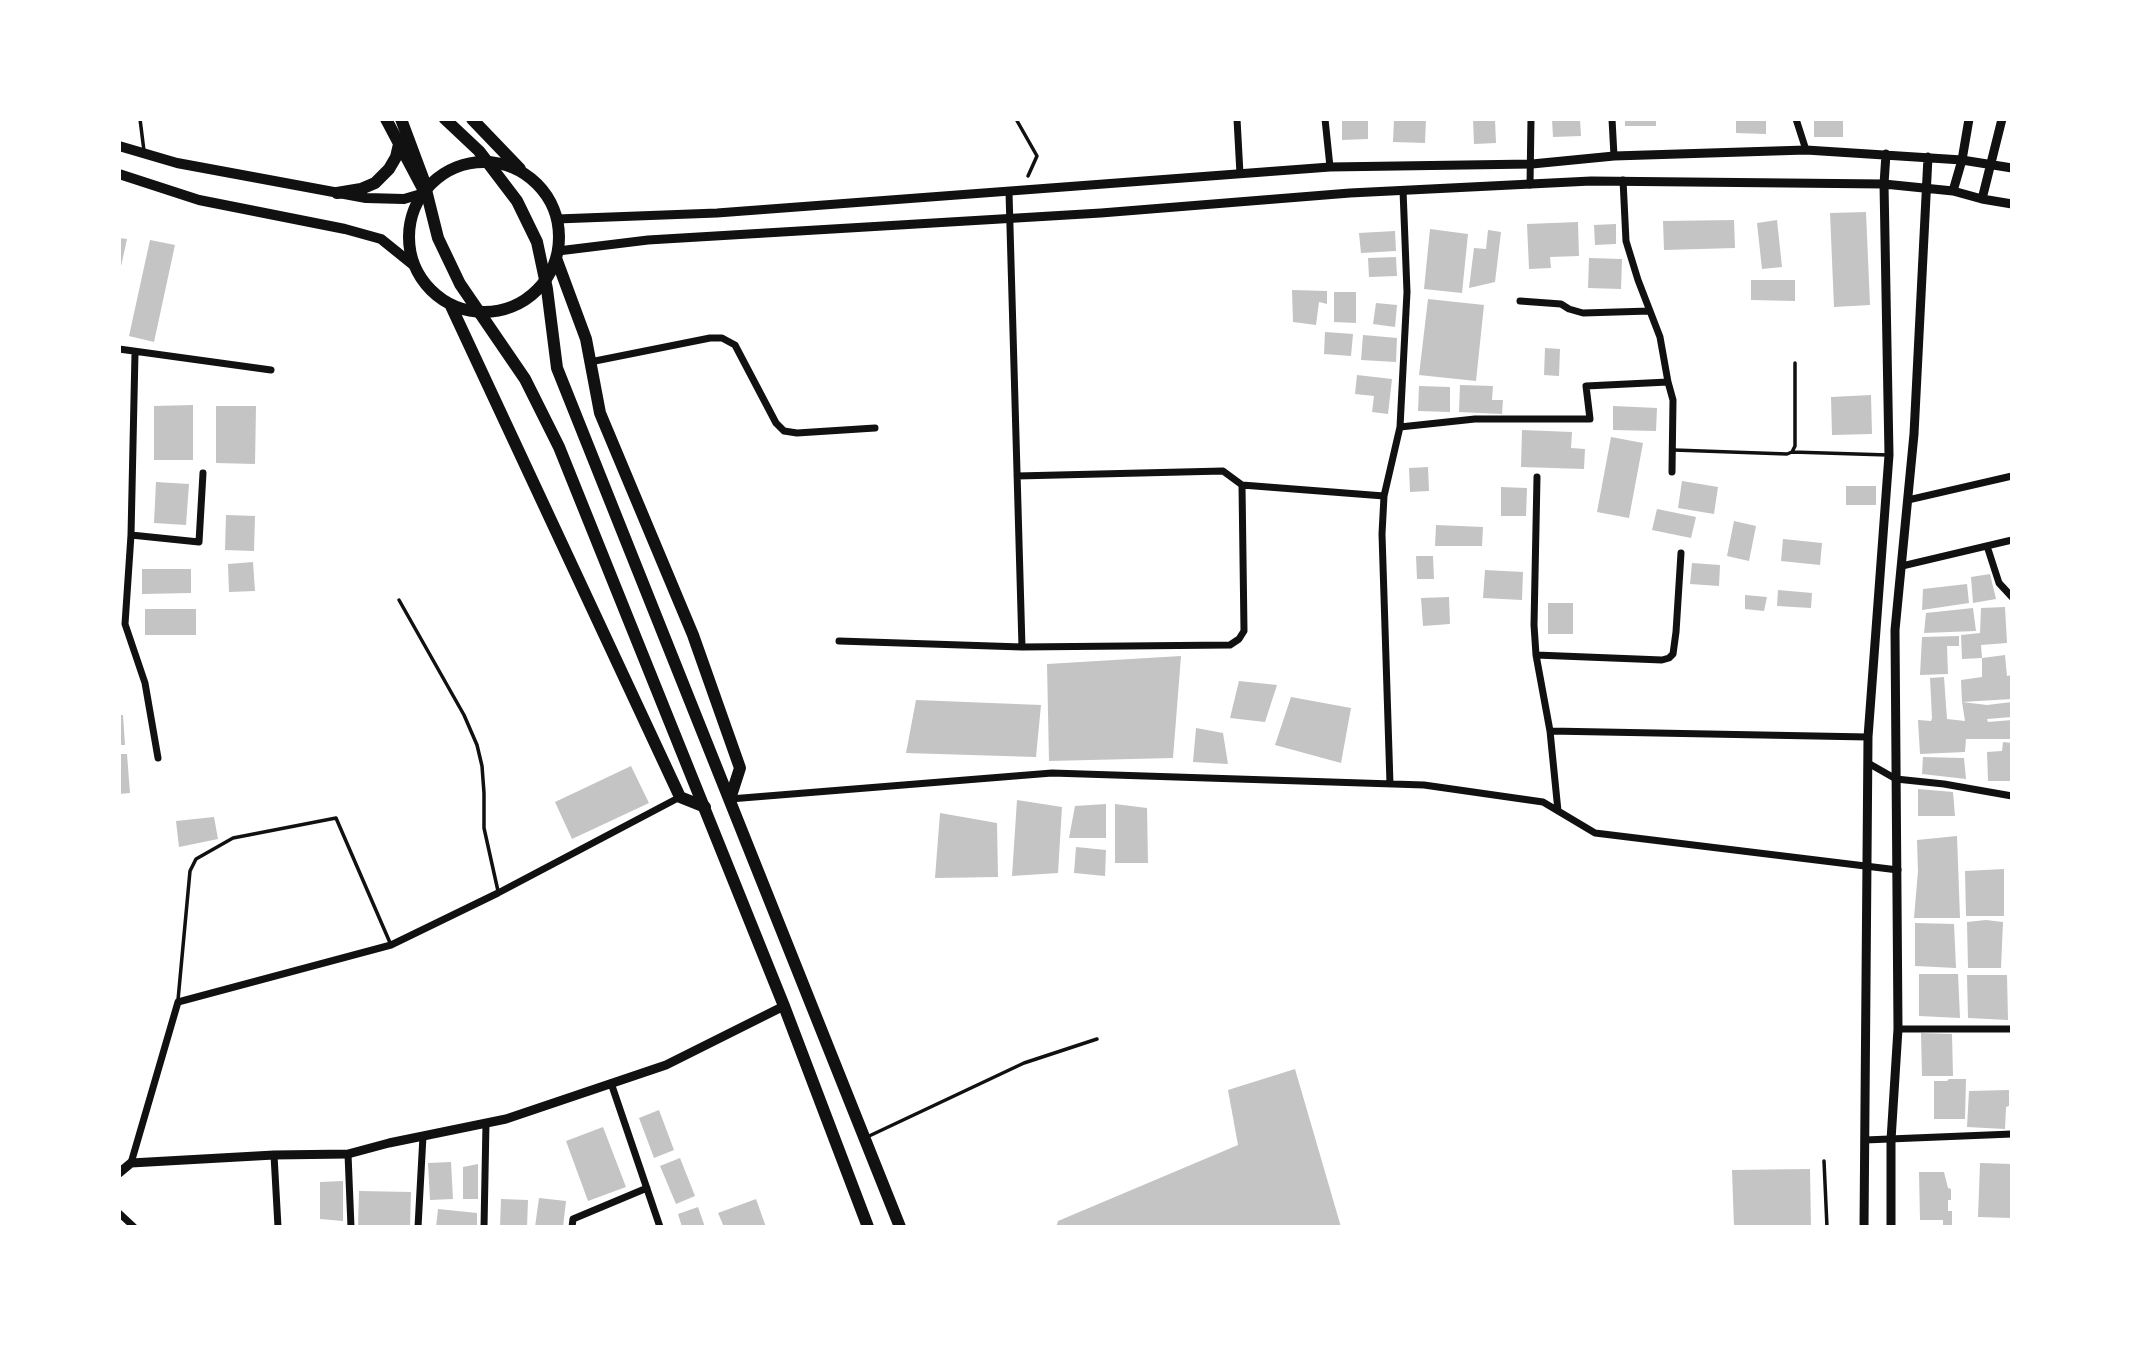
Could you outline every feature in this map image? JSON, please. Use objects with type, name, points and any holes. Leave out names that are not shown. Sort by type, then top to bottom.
[{"type":"main road","points":[[386,119],[422,192],[411,234],[412,264]]},
{"type":"main road","points":[[401,119],[423,178],[438,238],[460,284],[525,379],[559,447],[784,1006],[868,1227]]},
{"type":"main road","points":[[445,119],[479,151],[517,201],[537,242],[547,289],[557,368],[900,1227]]},
{"type":"main road","points":[[472,119],[544,192],[557,219],[557,254],[586,339],[600,413],[693,635],[740,768],[730,799]]},
{"type":"main road","points":[[337,193],[361,189],[375,183],[396,158],[399,144]]},
{"type":"main road","points":[[119,146],[177,163],[366,198],[404,200],[422,192],[441,174],[467,163],[496,162],[522,172]]},
{"type":"main road","points":[[119,174],[199,200],[345,229],[381,239],[412,264],[427,289],[451,306],[478,313],[505,310],[530,297],[548,276],[557,254]]},
{"type":"main road","points":[[451,306],[680,797],[705,807]]},
{"type":"street","points":[[1237,119],[1240,174]]},
{"type":"street","points":[[1325,119],[1330,167]]},
{"type":"street","points":[[1530,185],[1531,119]]},
{"type":"street","points":[[1612,119],[1615,156]]},
{"type":"street","points":[[1796,119],[1806,150]]},
{"type":"street","points":[[1953,191],[1969,119]]},
{"type":"street","points":[[1982,199],[2002,119]]},
{"type":"street","points":[[557,219],[717,213],[1330,167],[1532,164],[1615,156],[1806,150],[1928,157],[2012,168]]},
{"type":"street","points":[[1864,1227],[1868,737],[1889,455],[1884,184],[1886,154]]},
{"type":"street","points":[[1891,1227],[1891,1140],[1898,1029],[1895,630],[1914,435],[1928,157]]},
{"type":"street","points":[[1623,180],[1626,241],[1660,337],[1673,400],[1672,472]]},
{"type":"street","points":[[557,254],[648,240],[1403,190],[1623,180],[1884,184],[1953,191],[2012,204]]},
{"type":"street","points":[[1390,784],[1381,534],[1384,496],[1400,427],[1406,292],[1403,190]]},
{"type":"street","points":[[1009,192],[1022,647]]},
{"type":"street","points":[[1520,302],[1563,304],[1583,313],[1650,311]]},
{"type":"street","points":[[590,362],[710,338],[722,338],[735,345],[776,423],[784,431],[797,433],[875,428]]},
{"type":"street","points":[[119,349],[271,370]]},
{"type":"street","points":[[135,353],[131,535],[125,624],[145,683],[158,758]]},
{"type":"street","points":[[1400,427],[1475,419],[1590,419],[1586,386],[1668,382]]},
{"type":"street","points":[[1017,476],[1223,471],[1242,485],[1384,496]]},
{"type":"street","points":[[131,535],[199,542],[203,473]]},
{"type":"street","points":[[1908,500],[2012,476]]},
{"type":"street","points":[[1537,477],[1534,625],[1559,811]]},
{"type":"street","points":[[839,641],[1022,647],[1230,645],[1239,639],[1244,631],[1242,485]]},
{"type":"street","points":[[1902,566],[2012,540]]},
{"type":"street","points":[[1987,546],[1999,583],[2012,597]]},
{"type":"street","points":[[1536,655],[1662,660],[1669,658],[1673,654],[1676,632],[1681,553]]},
{"type":"street","points":[[1550,731],[1868,737]]},
{"type":"street","points":[[1868,763],[1896,779],[2012,796],[2012,805]]},
{"type":"street","points":[[730,799],[1052,773],[1424,785],[1543,802],[1595,833],[1898,870]]},
{"type":"street","points":[[119,1173],[131,1163],[178,1002],[391,945],[498,893],[680,797]]},
{"type":"street","points":[[131,1163],[348,1154],[506,1119],[666,1065],[784,1006]]},
{"type":"street","points":[[1898,1029],[2012,1029]]},
{"type":"street","points":[[611,1083],[660,1227]]},
{"type":"street","points":[[484,1227],[486,1123]]},
{"type":"street","points":[[1865,1140],[2012,1134]]},
{"type":"street","points":[[418,1227],[423,1136]]},
{"type":"street","points":[[348,1154],[351,1227]]},
{"type":"street","points":[[274,1155],[278,1227]]},
{"type":"street","points":[[572,1227],[573,1219],[647,1188]]},
{"type":"street","points":[[119,1213],[134,1227]]},
{"type":"lane","points":[[140,119],[144,153]]},
{"type":"lane","points":[[1792,452],[1795,446],[1795,363]]},
{"type":"lane","points":[[1674,450],[1889,455]]},
{"type":"lane","points":[[400,600],[464,715],[477,745],[482,766],[484,828],[498,893]]},
{"type":"lane","points":[[178,1002],[190,871],[196,859],[233,838],[335,818],[391,945]]},
{"type":"lane","points":[[865,1138],[1024,1063],[1097,1039]]},
{"type":"lane","points":[[1824,1161],[1827,1227]]},
{"type":"path","points":[[1016,119],[1037,156],[1022,191]]},
{"type":"building","points":[[1342,119],[1368,119],[1368,139],[1342,140]]},
{"type":"building","points":[[1394,119],[1426,119],[1425,143],[1393,142]]},
{"type":"building","points":[[1473,119],[1495,119],[1496,143],[1474,144]]},
{"type":"building","points":[[1552,119],[1580,119],[1581,136],[1553,137]]},
{"type":"building","points":[[1625,119],[1656,119],[1656,126],[1625,126]]},
{"type":"building","points":[[1736,119],[1766,119],[1766,134],[1736,133]]},
{"type":"building","points":[[1814,119],[1843,119],[1843,137],[1814,137]]},
{"type":"building","points":[[1866,212],[1870,305],[1834,307],[1830,213]]},
{"type":"building","points":[[1734,220],[1735,248],[1664,250],[1663,221]]},
{"type":"building","points":[[1777,220],[1782,267],[1762,269],[1757,223]]},
{"type":"building","points":[[1578,222],[1579,256],[1550,257],[1551,268],[1529,269],[1527,224]]},
{"type":"building","points":[[1616,224],[1616,244],[1595,245],[1594,225]]},
{"type":"building","points":[[1430,229],[1468,234],[1462,293],[1424,289]]},
{"type":"building","points":[[1488,230],[1501,232],[1495,282],[1469,288],[1474,248],[1486,249]]},
{"type":"building","points":[[1395,231],[1396,251],[1361,253],[1359,233]]},
{"type":"building","points":[[119,238],[127,239],[120,271],[119,271]]},
{"type":"building","points":[[150,240],[175,245],[154,342],[129,336]]},
{"type":"building","points":[[1396,257],[1397,276],[1369,277],[1368,258]]},
{"type":"building","points":[[1589,258],[1622,259],[1621,289],[1588,288]]},
{"type":"building","points":[[1751,280],[1795,280],[1795,301],[1751,300]]},
{"type":"building","points":[[1292,290],[1327,291],[1327,304],[1319,302],[1316,325],[1293,322]]},
{"type":"building","points":[[1334,292],[1356,292],[1356,323],[1334,322]]},
{"type":"building","points":[[1428,299],[1484,305],[1476,381],[1419,375]]},
{"type":"building","points":[[1376,303],[1397,305],[1395,327],[1373,324]]},
{"type":"building","points":[[1325,332],[1353,334],[1351,356],[1324,354]]},
{"type":"building","points":[[1363,335],[1397,338],[1396,362],[1361,360]]},
{"type":"building","points":[[1545,348],[1560,349],[1559,376],[1544,375]]},
{"type":"building","points":[[1357,375],[1392,379],[1388,414],[1372,412],[1374,396],[1355,394]]},
{"type":"building","points":[[1460,385],[1493,386],[1492,400],[1503,400],[1502,414],[1459,412]]},
{"type":"building","points":[[1419,386],[1450,387],[1450,412],[1418,411]]},
{"type":"building","points":[[1871,395],[1872,434],[1832,435],[1831,397]]},
{"type":"building","points":[[193,405],[193,460],[154,460],[154,406]]},
{"type":"building","points":[[216,406],[256,406],[255,464],[216,463]]},
{"type":"building","points":[[1613,406],[1657,408],[1656,431],[1613,430]]},
{"type":"building","points":[[1522,430],[1572,432],[1571,448],[1585,449],[1584,469],[1521,467]]},
{"type":"building","points":[[1611,437],[1643,443],[1629,518],[1597,512]]},
{"type":"building","points":[[1428,467],[1429,491],[1410,492],[1409,468]]},
{"type":"building","points":[[1682,481],[1718,487],[1714,514],[1678,508]]},
{"type":"building","points":[[156,482],[189,484],[186,525],[154,523]]},
{"type":"building","points":[[1846,486],[1876,486],[1876,505],[1846,505]]},
{"type":"building","points":[[1501,487],[1527,488],[1526,516],[1501,516]]},
{"type":"building","points":[[1657,509],[1696,517],[1691,538],[1652,530]]},
{"type":"building","points":[[226,515],[255,516],[254,551],[225,550]]},
{"type":"building","points":[[1734,521],[1756,526],[1749,561],[1727,556]]},
{"type":"building","points":[[1436,525],[1483,527],[1482,546],[1435,546]]},
{"type":"building","points":[[1783,539],[1822,543],[1820,565],[1781,561]]},
{"type":"building","points":[[1416,556],[1433,556],[1434,579],[1417,579]]},
{"type":"building","points":[[253,562],[255,591],[229,592],[228,564]]},
{"type":"building","points":[[1692,563],[1720,565],[1719,586],[1690,584]]},
{"type":"building","points":[[142,569],[191,569],[191,593],[142,594]]},
{"type":"building","points":[[1485,570],[1523,572],[1522,600],[1483,598]]},
{"type":"building","points":[[1990,574],[1996,599],[1973,603],[1971,577]]},
{"type":"building","points":[[1967,584],[1969,603],[1922,610],[1923,589]]},
{"type":"building","points":[[1778,590],[1812,593],[1811,608],[1777,606]]},
{"type":"building","points":[[1745,595],[1767,597],[1764,611],[1745,609]]},
{"type":"building","points":[[1449,597],[1450,624],[1423,626],[1421,598]]},
{"type":"building","points":[[1548,603],[1573,603],[1573,634],[1548,634]]},
{"type":"building","points":[[2005,607],[2007,643],[1981,645],[1982,658],[1962,659],[1961,635],[1980,633],[1981,608]]},
{"type":"building","points":[[1973,608],[1976,631],[1924,633],[1926,613]]},
{"type":"building","points":[[145,609],[196,609],[196,635],[145,635]]},
{"type":"building","points":[[1959,636],[1959,646],[1947,646],[1948,674],[1920,675],[1922,637]]},
{"type":"building","points":[[2005,655],[2007,676],[2012,675],[2012,699],[1962,702],[1961,680],[1982,677],[1982,658]]},
{"type":"building","points":[[1181,656],[1173,758],[1049,761],[1047,664]]},
{"type":"building","points":[[1944,677],[1947,719],[1965,721],[1962,702],[1987,705],[2012,702],[2012,717],[1987,719],[1988,722],[2012,720],[2012,739],[1966,739],[1965,752],[1920,754],[1918,720],[1931,721],[1932,718],[1930,678]]},
{"type":"building","points":[[1239,681],[1277,685],[1265,722],[1230,718]]},
{"type":"building","points":[[1291,697],[1351,708],[1341,763],[1275,745]]},
{"type":"building","points":[[916,700],[1041,705],[1036,757],[906,753]]},
{"type":"building","points":[[119,715],[123,715],[125,745],[119,745]]},
{"type":"building","points":[[1196,728],[1223,733],[1228,764],[1193,762]]},
{"type":"building","points":[[2003,742],[2012,743],[2012,781],[1988,781],[1987,752],[2002,751]]},
{"type":"building","points":[[119,754],[127,754],[130,793],[119,794]]},
{"type":"building","points":[[1923,757],[1964,758],[1966,779],[1922,774]]},
{"type":"building","points":[[631,766],[649,803],[572,839],[555,802]]},
{"type":"building","points":[[1918,789],[1953,792],[1955,816],[1918,816]]},
{"type":"building","points":[[1017,800],[1062,807],[1058,873],[1012,876]]},
{"type":"building","points":[[1106,804],[1106,838],[1069,838],[1075,806]]},
{"type":"building","points":[[1115,804],[1147,808],[1148,863],[1115,863]]},
{"type":"building","points":[[940,813],[997,823],[998,877],[935,878]]},
{"type":"building","points":[[214,817],[218,839],[179,847],[176,821]]},
{"type":"building","points":[[1957,836],[1960,918],[1914,918],[1918,871],[1917,840]]},
{"type":"building","points":[[1076,847],[1106,850],[1105,876],[1074,873]]},
{"type":"building","points":[[2004,869],[2004,916],[1966,916],[1965,871]]},
{"type":"building","points":[[1967,922],[2003,922],[2001,968],[1968,968]]},
{"type":"building","points":[[1915,923],[1954,924],[1956,968],[1915,966]]},
{"type":"building","points":[[1919,974],[1958,974],[1960,1018],[1919,1016]]},
{"type":"building","points":[[1967,975],[2007,975],[2008,1020],[1968,1018]]},
{"type":"building","points":[[1921,1033],[1952,1034],[1953,1076],[1922,1076]]},
{"type":"building","points":[[1295,1069],[1341,1227],[1056,1227],[1058,1221],[1238,1145],[1228,1090]]},
{"type":"building","points":[[1966,1079],[1965,1119],[1934,1119],[1934,1081]]},
{"type":"building","points":[[2009,1090],[2005,1129],[1967,1127],[1969,1091]]},
{"type":"building","points":[[659,1110],[674,1150],[654,1158],[639,1118]]},
{"type":"building","points":[[603,1127],[626,1187],[588,1201],[566,1141]]},
{"type":"building","points":[[680,1158],[695,1196],[676,1204],[660,1166]]},
{"type":"building","points":[[451,1162],[453,1199],[430,1200],[428,1163]]},
{"type":"building","points":[[1980,1163],[2012,1164],[2012,1218],[1978,1217]]},
{"type":"building","points":[[478,1164],[478,1199],[463,1199],[463,1167]]},
{"type":"building","points":[[1810,1169],[1811,1227],[1734,1227],[1732,1170]]},
{"type":"building","points":[[1919,1172],[1944,1172],[1948,1188],[1951,1189],[1948,1211],[1952,1211],[1952,1226],[1943,1226],[1943,1220],[1920,1220]]},
{"type":"building","points":[[343,1181],[343,1221],[320,1219],[320,1182]]},
{"type":"building","points":[[359,1191],[411,1192],[410,1227],[358,1227]]},
{"type":"building","points":[[539,1198],[566,1201],[563,1227],[535,1227]]},
{"type":"building","points":[[501,1199],[528,1200],[527,1227],[500,1227]]},
{"type":"building","points":[[756,1199],[766,1227],[724,1227],[718,1213]]},
{"type":"building","points":[[698,1207],[705,1227],[682,1227],[678,1214]]},
{"type":"building","points":[[438,1209],[477,1213],[477,1227],[436,1227]]}]
